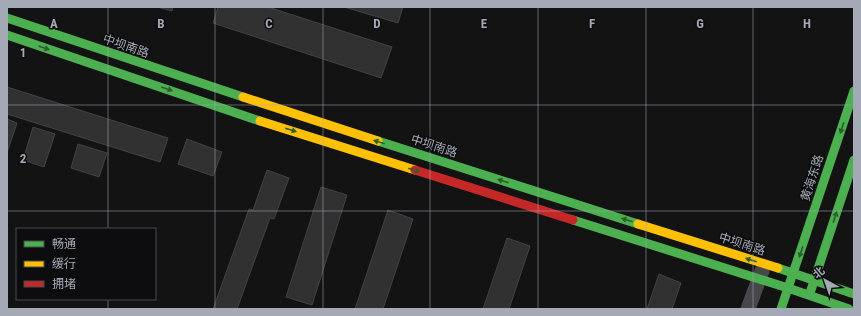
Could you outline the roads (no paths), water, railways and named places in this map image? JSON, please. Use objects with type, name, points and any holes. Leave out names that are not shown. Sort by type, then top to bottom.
[{"type":"main road","name":"中坝南路","points":[[7,18],[281,110],[794,273],[850,293]]},
{"type":"main road","points":[[7,36],[276,126],[788,288],[808,299],[849,309]]},
{"type":"main road","name":"黄海东路","points":[[781,309],[854,91]]},
{"type":"main road","points":[[808,299],[854,160]]},
{"type":"street","points":[[748,309],[764,264]]},
{"type":"street","points":[[841,309],[850,293]]}]
